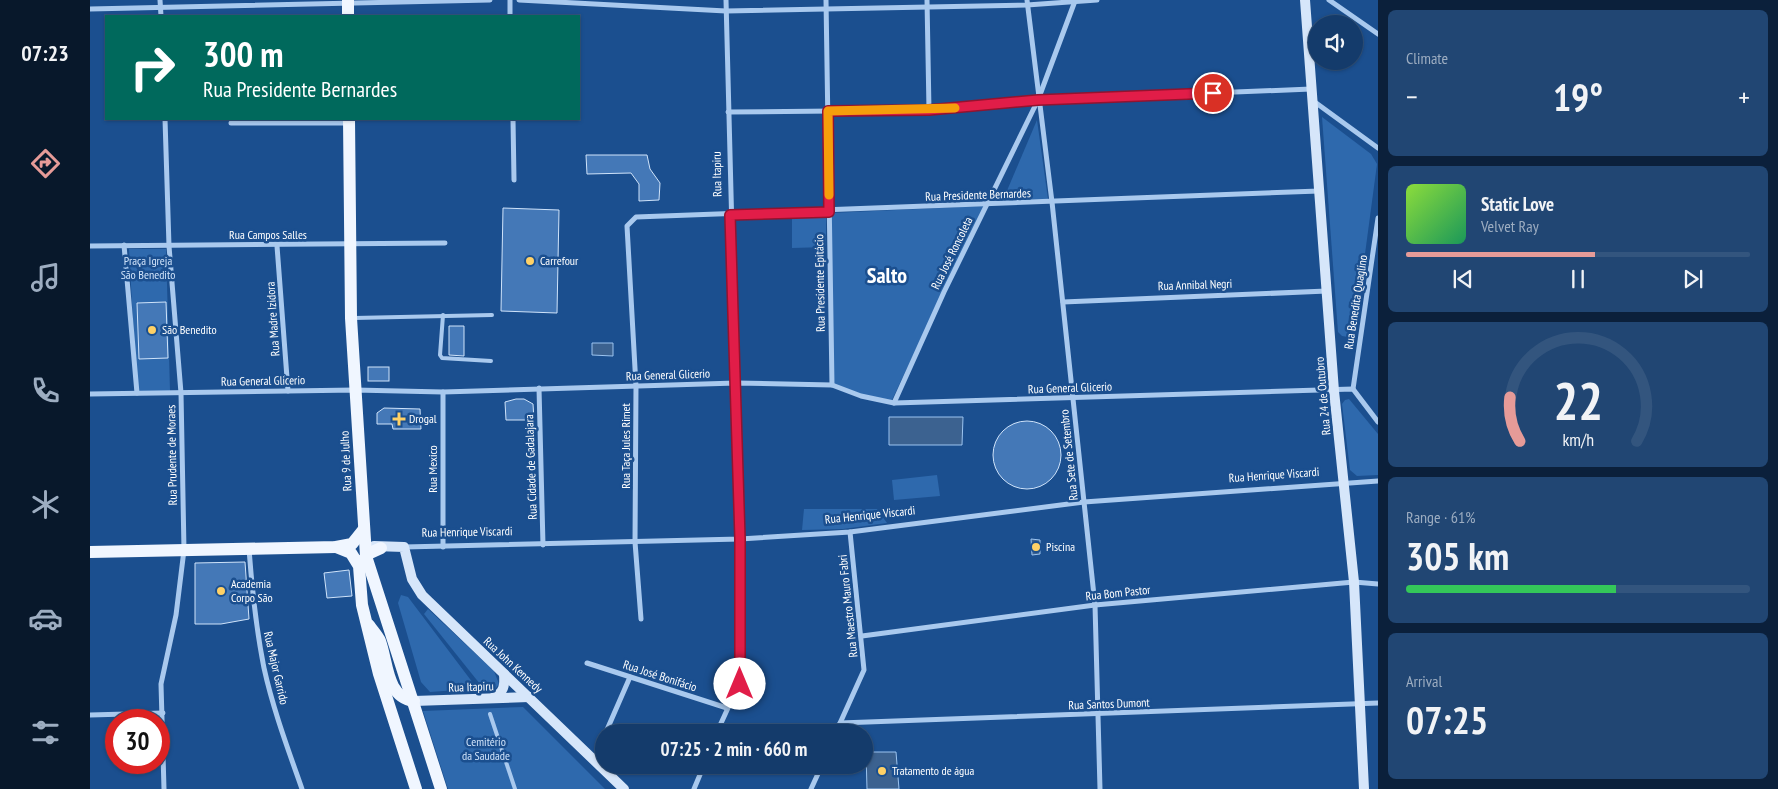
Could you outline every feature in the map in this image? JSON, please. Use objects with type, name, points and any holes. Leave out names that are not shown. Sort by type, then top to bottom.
[{"type":"main road","name":"Rua 9 de Julho","points":[[349,121],[351,318],[365,535],[363,561],[366,622],[379,674],[415,789]]},
{"type":"main road","points":[[90,552],[336,546],[352,544],[365,535]]},
{"type":"main road","name":"Rua 9 de Julho","points":[[336,546],[363,561],[414,701],[441,789]]},
{"type":"main road","points":[[363,561],[381,548]]},
{"type":"main road","points":[[366,622],[379,639],[393,689],[404,700],[414,701]]},
{"type":"street","points":[[160,0],[161,15]]},
{"type":"street","points":[[90,9],[348,7],[490,0]]},
{"type":"street","points":[[510,0],[510,15]]},
{"type":"street","points":[[519,0],[726,11],[928,7],[1097,0]]},
{"type":"street","name":"Rua Itapiru","points":[[720,724],[740,684],[740,539],[730,215],[726,0]]},
{"type":"street","name":"Rua Presidente Epitácio","points":[[826,0],[832,386]]},
{"type":"street","points":[[927,0],[929,110]]},
{"type":"street","name":"Rua 24 de Outubro","points":[[1304,0],[1328,291],[1334,391],[1354,582],[1358,704],[1364,789]]},
{"type":"street","points":[[1329,0],[1378,34]]},
{"type":"street","name":"Rua José Roncoleta","points":[[894,403],[1038,100],[1075,2]]},
{"type":"street","name":"Rua Sete de Setembro","points":[[1027,3],[1052,202],[1095,604],[1100,789]]},
{"type":"street","points":[[728,112],[929,110],[1038,100],[1311,95],[1378,148]]},
{"type":"street","name":"Rua Prudente de Moraes","points":[[163,709],[162,684],[176,615],[184,550],[181,393],[169,246],[165,120]]},
{"type":"street","points":[[513,120],[514,180]]},
{"type":"street","points":[[231,123],[349,121]]},
{"type":"street","name":"Rua Presidente Bernardes","points":[[636,217],[829,212],[1320,191]]},
{"type":"street","name":"Rua Taça Jules Rimet","points":[[636,217],[627,226],[636,386],[636,542],[641,619]]},
{"type":"street","name":"Rua Benedita Quaglino","points":[[1353,389],[1378,218]]},
{"type":"street","name":"Rua Campos Salles","points":[[90,246],[277,246],[445,243]]},
{"type":"street","points":[[124,245],[137,393]]},
{"type":"street","name":"Rua Madre Izidora","points":[[277,246],[288,391]]},
{"type":"street","points":[[1372,260],[1378,267]]},
{"type":"street","name":"Rua Annibal Negri","points":[[1063,302],[1328,291]]},
{"type":"street","name":"Rua General Glicerio","points":[[90,394],[355,390],[443,392],[736,383],[832,386],[860,396],[894,403],[1353,389]]},
{"type":"street","name":"Rua Cidade de Gadalajara","points":[[539,388],[543,545]]},
{"type":"street","points":[[1353,389],[1378,422]]},
{"type":"street","name":"Rua Mexico","points":[[443,392],[443,546]]},
{"type":"street","name":"Rua Henrique Viscardi","points":[[365,535],[372,546],[381,548],[740,539],[850,532],[1084,502],[1378,481]]},
{"type":"street","name":"Rua Maestro Mauro Fabri","points":[[840,723],[864,670],[850,532]]},
{"type":"street","name":"Rua John Kennedy","points":[[404,547],[412,579],[422,595],[529,697],[593,762],[624,789]]},
{"type":"street","name":"Rua Major Garrido","points":[[249,549],[256,622],[264,669],[302,789]]},
{"type":"street","name":"Rua Bom Pastor","points":[[862,636],[1095,604],[1354,582],[1378,584]]},
{"type":"street","name":"Rua José Bonifácio","points":[[587,663],[727,708]]},
{"type":"street","points":[[493,698],[503,690],[504,674]]},
{"type":"street","points":[[609,724],[630,677]]},
{"type":"street","name":"Rua Itapiru","points":[[414,701],[529,697]]},
{"type":"street","name":"Rua Santos Dumont","points":[[840,723],[1098,715],[1378,703]]},
{"type":"street","points":[[90,715],[105,715]]},
{"type":"street","points":[[593,762],[595,758]]},
{"type":"street","name":"Rua Prudente de Moraes","points":[[164,774],[164,789]]},
{"type":"street","points":[[694,789],[700,774]]},
{"type":"street","points":[[811,789],[818,774]]},
{"type":"lane","points":[[443,315],[440,356],[442,358],[491,361]]},
{"type":"lane","points":[[351,318],[492,315]]},
{"type":"lane","points":[[490,714],[515,789]]},
{"type":"green space","points":[[1322,117],[1371,154],[1377,164],[1355,329],[1353,334],[1348,337],[1342,336],[1338,332]]},
{"type":"green space","points":[[1037,120],[1048,199],[1003,200]]},
{"type":"green space","points":[[984,206],[891,402],[860,396],[832,384],[831,213]]},
{"type":"green space","points":[[826,217],[826,247],[792,248],[792,218]]},
{"type":"green space","name":"Praça Igreja São Benedito","points":[[129,249],[166,249],[170,391],[137,393]]},
{"type":"green space","points":[[1349,399],[1378,434],[1378,475],[1357,476],[1350,470],[1342,404],[1345,400]]},
{"type":"green space","points":[[937,475],[940,496],[894,500],[892,480]]},
{"type":"green space","points":[[804,509],[877,509],[887,523],[843,529],[802,530]]},
{"type":"green space","points":[[401,595],[408,597],[479,691],[471,689],[430,692],[421,682],[398,603]]},
{"type":"green space","points":[[428,609],[494,671],[499,684],[495,689],[484,689],[424,614]]},
{"type":"green space","name":"Cemitério da Saudade","points":[[523,707],[605,789],[448,789],[423,711]]},
{"type":"shaded area","points":[[592,343],[613,343],[613,356],[592,355]]},
{"type":"shaded area","points":[[889,417],[963,417],[962,445],[889,445]]},
{"type":"shaded area","name":"Piscina","points":[[1031,539],[1040,540],[1040,554],[1032,555]]},
{"type":"shaded area","name":"Tratamento de água","points":[[873,752],[896,752],[899,789],[867,789],[867,774],[873,774]]},
{"type":"building","points":[[586,155],[647,155],[650,169],[660,183],[659,200],[639,201],[639,184],[631,173],[587,174]]},
{"type":"building","name":"Carrefour","points":[[503,208],[559,210],[557,313],[501,311]]},
{"type":"building","name":"São Benedito","points":[[166,302],[168,358],[139,359],[137,303]]},
{"type":"building","points":[[449,326],[464,326],[464,356],[449,355]]},
{"type":"building","points":[[368,367],[389,367],[389,381],[368,381]]},
{"type":"building","points":[[524,399],[533,404],[534,420],[506,420],[505,402]]},
{"type":"building","name":"Drogal","points":[[384,408],[420,409],[421,429],[393,429],[392,424],[377,424],[377,413]]},
{"type":"building","points":[[1020,421],[1034,421],[1046,426],[1056,436],[1061,448],[1061,462],[1056,474],[1046,484],[1034,489],[1020,489],[1008,484],[998,474],[993,462],[993,448],[998,436],[1008,426]]},
{"type":"building","name":"Academia Corpo São","points":[[245,562],[249,619],[221,624],[195,624],[195,563]]},
{"type":"building","points":[[349,570],[352,596],[327,598],[324,573]]},
{"type":"slow traffic","points":[[829,195],[828,111],[955,108]]},
{"type":"place","name":"Carrefour","points":[[530,261]]},
{"type":"place","name":"São Benedito","points":[[152,330]]},
{"type":"place","name":"Drogal","points":[[399,419]]},
{"type":"place","name":"Piscina","points":[[1036,547]]},
{"type":"place","name":"Academia Corpo São","points":[[221,591]]},
{"type":"place","name":"Tratamento de água","points":[[882,771]]},
{"type":"district","name":"Salto","points":[[887,275]]},
{"type":"route","points":[[740,684],[740,539],[730,215],[829,212],[828,111],[929,110],[1038,100],[1213,93]]}]
